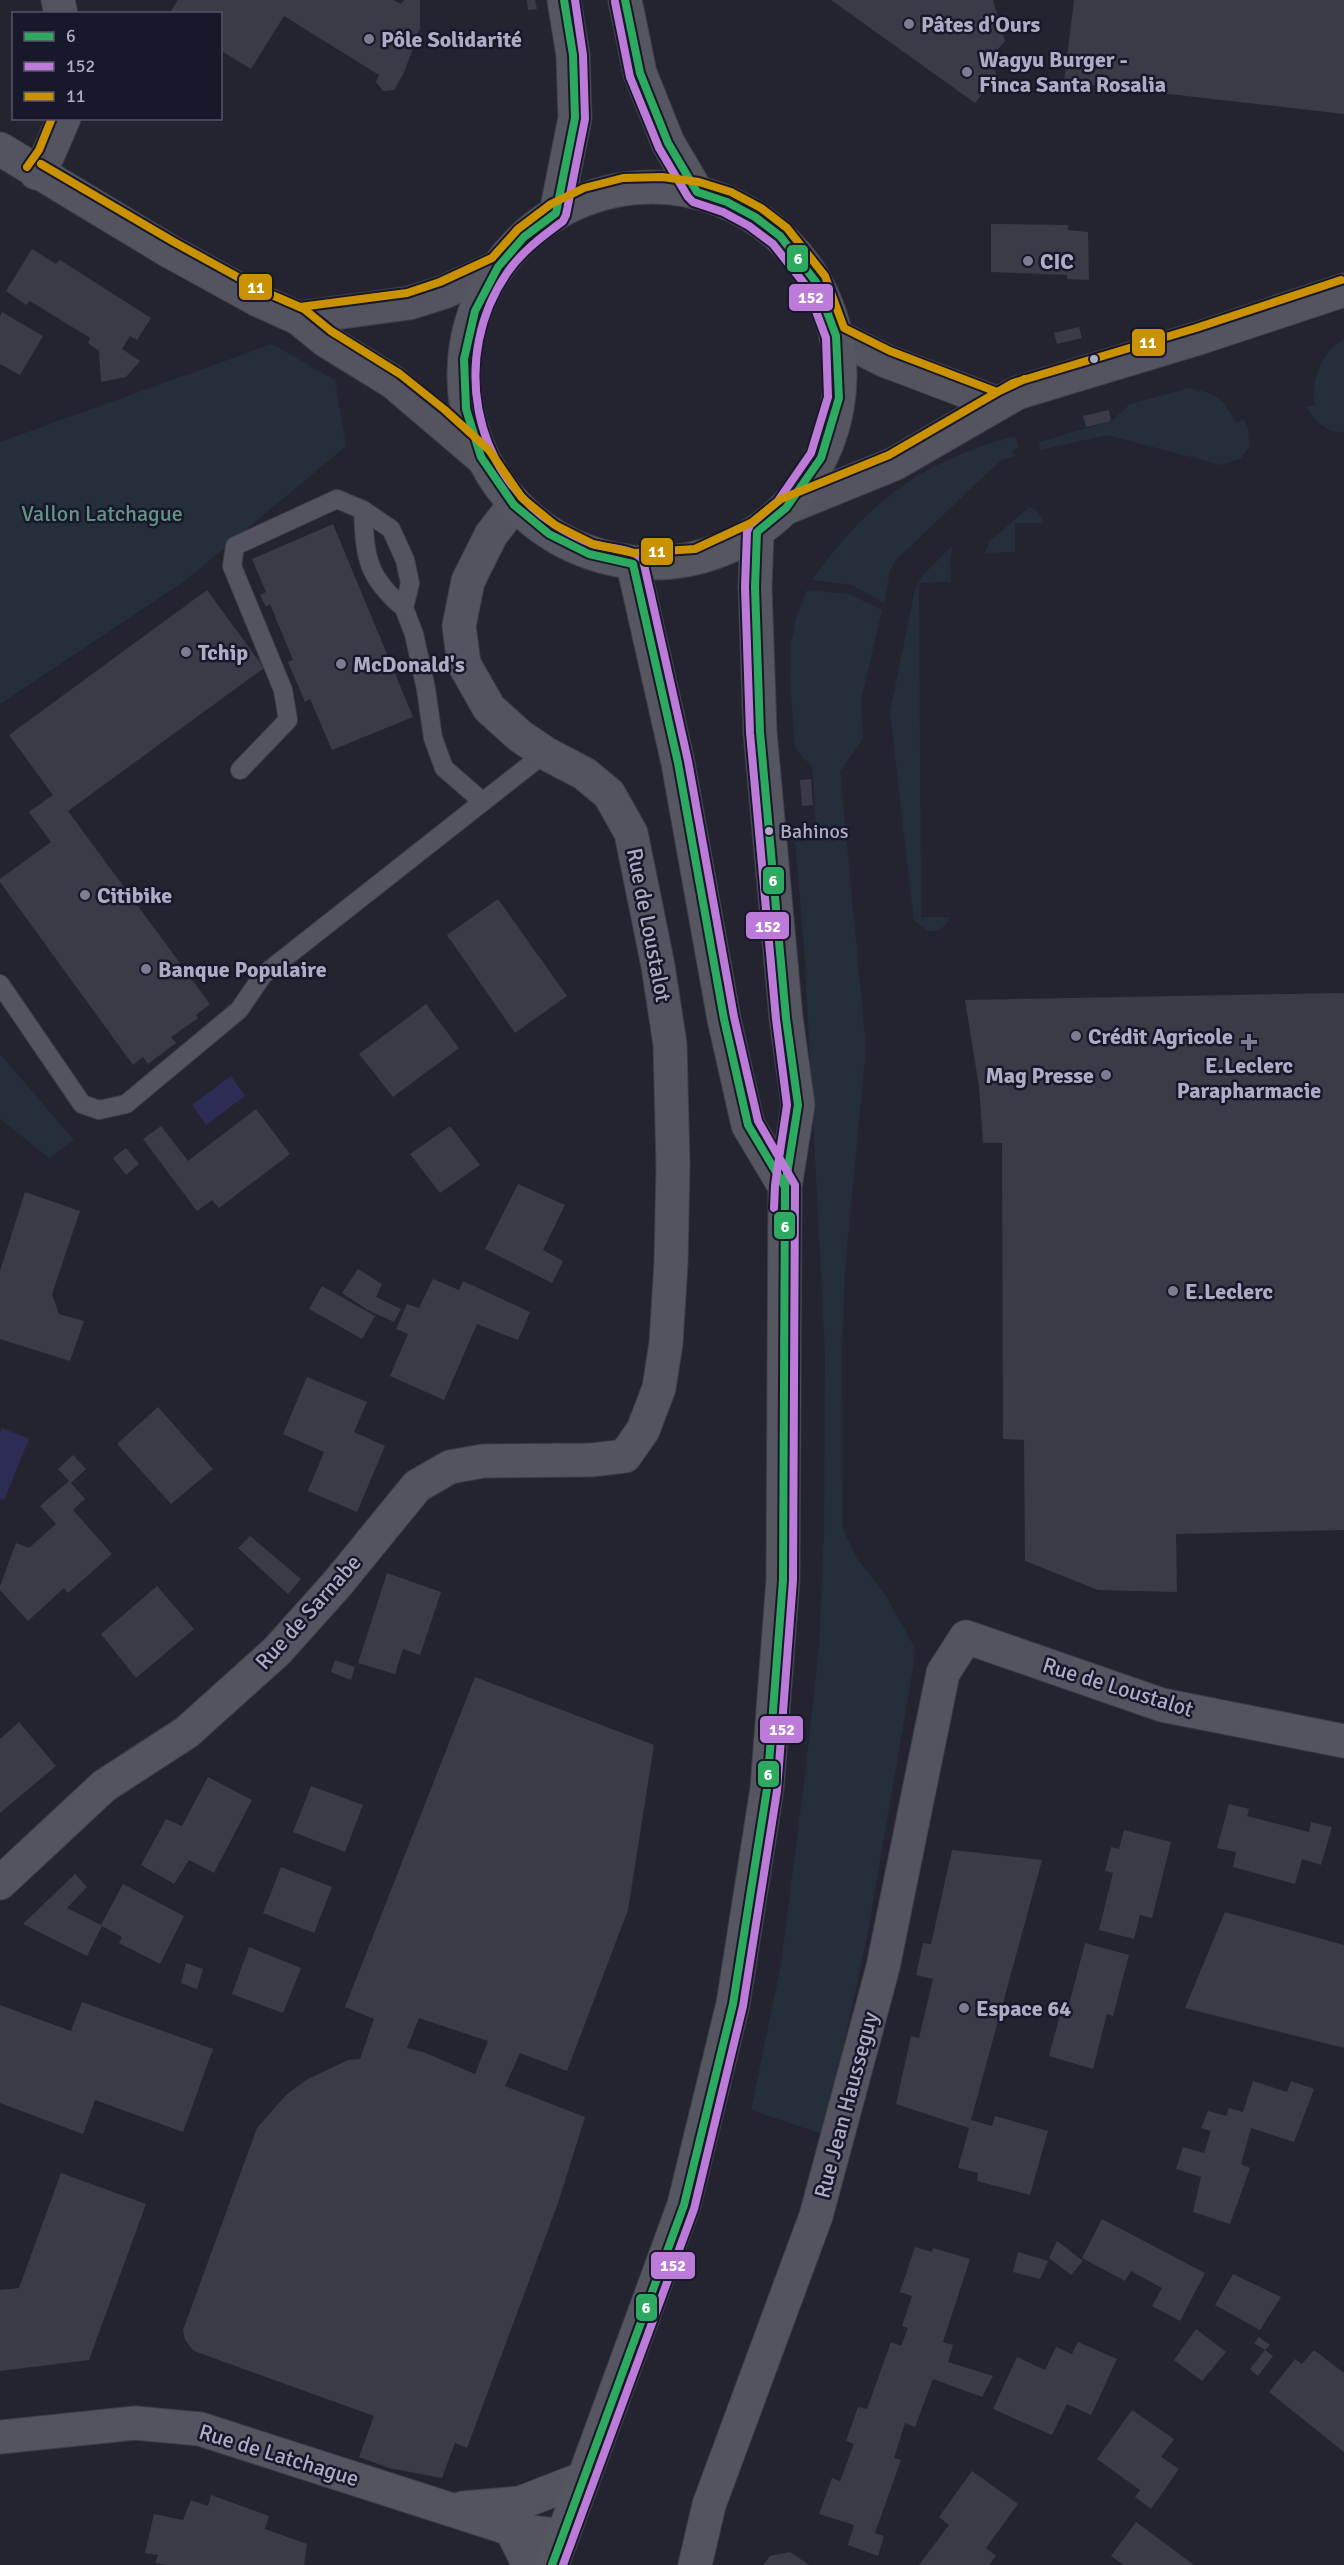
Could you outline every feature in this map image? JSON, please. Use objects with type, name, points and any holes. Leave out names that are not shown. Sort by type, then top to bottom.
[{"type":"main road","points":[[556,213],[575,118],[573,55],[564,0]]},
{"type":"main road","points":[[625,0],[640,73],[668,143],[697,192]]},
{"type":"main road","points":[[661,187],[697,192],[727,202],[754,217],[780,236],[816,282],[836,336],[839,398],[822,458],[786,508],[758,532],[698,559],[633,564],[589,554],[549,534],[514,505],[481,457],[466,409],[464,360],[475,311],[498,267],[524,237],[556,213],[589,197],[624,188],[661,187]]},
{"type":"main road","points":[[557,2550],[684,2205],[733,2004],[766,1789],[783,1580],[785,1187],[798,1105],[786,1018],[760,732],[755,587],[758,532]]},
{"type":"main road","points":[[633,564],[678,763],[724,1019],[748,1125],[785,1187]]},
{"type":"street","points":[[36,173],[48,155],[63,120]]},
{"type":"street","points":[[0,149],[36,173],[169,251],[258,300],[298,318],[325,340],[393,382],[481,457]]},
{"type":"street","points":[[298,318],[409,303],[444,292],[498,267]]},
{"type":"street","points":[[786,508],[894,464],[1017,393],[1199,338],[1344,290]]},
{"type":"street","points":[[836,336],[896,365],[997,404]]},
{"type":"street","name":"Rue de Loustalot","points":[[514,505],[491,535],[468,581],[459,626],[464,664],[489,708],[520,736],[545,753],[585,774],[609,794],[631,833],[656,955],[670,1044],[673,1165],[671,1263],[666,1343],[659,1388],[644,1430]]},
{"type":"street","name":"Rue de Sarnabe","points":[[0,1883],[104,1786],[187,1732],[277,1651],[337,1584],[417,1486],[450,1467],[483,1461],[592,1460],[625,1456],[644,1430]]},
{"type":"street","name":"Rue de Loustalot","points":[[966,1637],[1162,1705],[1344,1741]]},
{"type":"street","name":"Rue Jean Hausseguy","points":[[695,2565],[709,2505],[816,2216],[883,1967],[943,1674],[966,1637]]},
{"type":"street","name":"Rue de Latchague","points":[[0,2437],[67,2428],[135,2423],[200,2429],[510,2529],[557,2550]]},
{"type":"street","name":"Rue de Latchague","points":[[446,2509],[520,2503],[582,2479]]},
{"type":"street","points":[[510,2529],[529,2565]]},
{"type":"lane","points":[[240,770],[288,720],[283,690],[232,566],[235,546],[337,500],[363,510],[391,529],[405,560],[410,583],[404,608]]},
{"type":"lane","points":[[363,510],[364,541],[372,572],[385,592],[404,608],[414,634],[426,689],[433,738],[444,768],[483,802]]},
{"type":"lane","points":[[0,984],[82,1104],[99,1110],[126,1104],[239,1010],[263,975],[545,753]]},
{"type":"green space","points":[[1344,339],[1344,432],[1338,432],[1322,425],[1306,407],[1315,405],[1314,387],[1324,359],[1336,344]]},
{"type":"green space","name":"Vallon Latchague","points":[[272,344],[335,380],[346,446],[186,580],[0,704],[0,442]]},
{"type":"green space","points":[[1189,388],[1218,398],[1227,407],[1236,423],[1244,419],[1248,429],[1249,447],[1241,458],[1221,465],[1107,435],[1040,450],[1039,442],[1111,421],[1130,404]]},
{"type":"green space","points":[[1015,436],[1019,448],[1013,450],[1015,456],[1001,460],[895,561],[890,571],[884,603],[851,585],[812,580],[855,527],[900,488],[951,458]]},
{"type":"green space","points":[[1029,507],[1037,510],[1044,523],[1015,523],[1015,552],[985,553],[989,542]]},
{"type":"green space","points":[[951,547],[953,548],[950,559],[951,582],[919,583],[921,917],[950,917],[942,928],[928,931],[914,921],[890,712],[915,589],[922,576]]},
{"type":"green space","points":[[807,590],[849,594],[882,610],[861,701],[863,739],[840,771],[866,1047],[845,1270],[842,1355],[843,1529],[856,1557],[886,1596],[915,1648],[868,1932],[836,2082],[828,2136],[751,2110],[781,1964],[806,1767],[819,1646],[824,1533],[825,1353],[805,961],[795,842],[817,839],[812,767],[795,748],[790,679],[791,644],[796,618]]},
{"type":"green space","points":[[0,1054],[74,1140],[49,1158],[0,1119]]},
{"type":"shaded area","points":[[231,1076],[245,1096],[206,1125],[192,1105]]},
{"type":"shaded area","points":[[2,1428],[29,1439],[4,1500],[0,1499],[0,1434]]},
{"type":"building","name":"Pôle Solidarité","points":[[178,0],[393,0],[401,4],[404,0],[420,0],[420,28],[404,73],[394,90],[383,91],[376,82],[379,75],[284,16],[251,69],[222,51],[222,12],[170,12]]},
{"type":"building","points":[[527,0],[535,0],[537,9],[528,10]]},
{"type":"building","points":[[831,0],[993,0],[1005,41],[992,56],[996,76],[975,103]]},
{"type":"building","points":[[1074,0],[1344,0],[1344,114],[1064,82]]},
{"type":"building","points":[[991,224],[1068,225],[1068,230],[1088,232],[1089,280],[1067,279],[1067,275],[991,272]]},
{"type":"building","points":[[32,249],[56,264],[60,260],[151,318],[137,340],[130,336],[122,349],[140,361],[126,377],[101,382],[99,351],[88,343],[90,338],[30,301],[26,305],[6,291]]},
{"type":"building","points":[[2,312],[43,336],[20,375],[0,364],[0,316]]},
{"type":"building","points":[[1079,327],[1082,338],[1057,344],[1054,333]]},
{"type":"building","points":[[1109,410],[1111,421],[1086,427],[1083,416]]},
{"type":"building","points":[[333,524],[413,717],[332,750],[310,699],[305,702],[288,662],[293,660],[270,604],[266,607],[260,595],[266,592],[252,559]]},
{"type":"building","points":[[207,590],[264,668],[68,811],[210,1004],[196,1015],[198,1018],[171,1037],[176,1043],[148,1064],[143,1057],[133,1065],[0,882],[0,879],[51,842],[29,812],[53,795],[9,735]]},
{"type":"building","points":[[811,779],[813,805],[802,806],[800,780]]},
{"type":"building","points":[[498,899],[567,996],[515,1033],[447,935]]},
{"type":"building","name":"E.Leclerc","points":[[1344,993],[1344,1530],[1176,1534],[1177,1592],[1098,1590],[1025,1561],[1024,1440],[1003,1439],[1002,1143],[983,1143],[979,1087],[965,1000]]},
{"type":"building","points":[[426,1004],[459,1048],[393,1097],[359,1054]]},
{"type":"building","points":[[256,1109],[290,1154],[219,1208],[212,1200],[197,1211],[143,1139],[161,1126],[188,1161]]},
{"type":"building","points":[[450,1126],[480,1165],[440,1193],[410,1154]]},
{"type":"building","points":[[126,1148],[139,1164],[126,1175],[113,1158]]},
{"type":"building","points":[[518,1184],[565,1205],[543,1250],[563,1261],[552,1283],[485,1249]]},
{"type":"building","points":[[25,1192],[80,1211],[52,1294],[59,1314],[84,1321],[70,1361],[0,1339],[0,1271]]},
{"type":"building","points":[[358,1269],[382,1284],[376,1297],[401,1309],[394,1322],[368,1310],[342,1293]]},
{"type":"building","points":[[433,1279],[459,1290],[463,1281],[530,1312],[518,1340],[477,1324],[444,1400],[390,1376],[408,1334],[396,1329],[407,1304],[419,1308]]},
{"type":"building","points":[[322,1286],[375,1316],[362,1339],[309,1309]]},
{"type":"building","points":[[307,1377],[367,1402],[354,1432],[385,1446],[357,1512],[308,1491],[324,1452],[283,1434]]},
{"type":"building","points":[[158,1407],[213,1469],[171,1504],[117,1444]]},
{"type":"building","points":[[73,1455],[86,1469],[71,1483],[85,1499],[73,1510],[112,1554],[68,1593],[64,1588],[28,1621],[0,1590],[0,1586],[16,1543],[29,1548],[56,1524],[40,1506],[69,1481],[58,1469]]},
{"type":"building","points":[[250,1536],[301,1579],[288,1594],[238,1548]]},
{"type":"building","points":[[387,1573],[441,1592],[420,1655],[403,1649],[395,1674],[358,1663]]},
{"type":"building","points":[[157,1586],[194,1629],[136,1678],[101,1634]]},
{"type":"building","points":[[335,1660],[355,1667],[351,1680],[331,1672]]},
{"type":"building","points":[[475,1677],[654,1745],[628,1910],[567,2071],[520,2053],[505,2086],[585,2117],[558,2203],[467,2448],[455,2443],[442,2478],[389,2468],[359,2457],[374,2416],[194,2351],[185,2340],[183,2330],[257,2128],[287,2094],[308,2079],[348,2060],[360,2059],[374,2019],[345,2007]],"holes":[[[419,2018],[488,2041],[475,2074],[423,2052],[407,2048]]]},
{"type":"building","points":[[19,1722],[56,1766],[0,1813],[0,1739]]},
{"type":"building","points":[[208,1777],[252,1800],[214,1873],[189,1860],[174,1884],[141,1865],[166,1819],[182,1826]]},
{"type":"building","points":[[311,1786],[363,1805],[345,1852],[293,1832]]},
{"type":"building","points":[[1229,1804],[1249,1809],[1247,1816],[1309,1832],[1311,1822],[1332,1827],[1321,1865],[1302,1859],[1295,1884],[1233,1867],[1236,1852],[1217,1848]]},
{"type":"building","points":[[1124,1830],[1171,1842],[1152,1918],[1140,1915],[1134,1939],[1099,1930],[1113,1873],[1105,1871],[1111,1847],[1119,1849]]},
{"type":"building","name":"Espace 64","points":[[952,1850],[1042,1860],[971,2120],[992,2126],[995,2116],[1048,2131],[1030,2195],[977,2181],[978,2173],[958,2168],[969,2128],[896,2104],[911,2036],[919,2038],[933,1979],[916,1975],[923,1943],[931,1944]]},
{"type":"building","points":[[281,1867],[332,1887],[314,1933],[263,1913]]},
{"type":"building","points":[[75,1874],[87,1887],[67,1908],[101,1925],[123,1884],[184,1916],[160,1964],[119,1943],[122,1937],[102,1926],[87,1956],[23,1924]]},
{"type":"building","points":[[1225,1912],[1344,1945],[1344,2048],[1185,2008]]},
{"type":"building","points":[[1085,1943],[1129,1955],[1113,2016],[1107,2014],[1093,2069],[1049,2056],[1064,2000],[1070,2001]]},
{"type":"building","points":[[249,1947],[301,1968],[283,2013],[232,1994]]},
{"type":"building","points":[[186,1963],[203,1969],[197,1989],[181,1983]]},
{"type":"building","points":[[82,2002],[213,2049],[183,2132],[95,2100],[83,2134],[0,2103],[0,2005],[71,2031]]},
{"type":"building","points":[[1253,2081],[1287,2092],[1291,2081],[1314,2089],[1294,2142],[1251,2128],[1241,2164],[1250,2168],[1230,2224],[1193,2212],[1201,2177],[1176,2169],[1183,2147],[1204,2153],[1211,2131],[1201,2128],[1208,2111],[1226,2116],[1229,2108],[1243,2112]]},
{"type":"building","points":[[61,2173],[146,2204],[89,2360],[0,2371],[0,2290],[19,2288]]},
{"type":"building","points":[[1102,2219],[1205,2273],[1180,2321],[1152,2306],[1162,2288],[1131,2271],[1125,2281],[1082,2258]]},
{"type":"building","points":[[1057,2241],[1083,2261],[1071,2275],[1049,2258]]},
{"type":"building","points":[[915,2247],[932,2252],[933,2248],[970,2259],[943,2342],[953,2345],[948,2362],[993,2376],[982,2397],[933,2379],[915,2427],[905,2423],[894,2458],[901,2460],[875,2533],[884,2536],[878,2556],[848,2545],[854,2525],[819,2514],[832,2478],[840,2481],[854,2444],[846,2441],[858,2407],[867,2409],[891,2342],[901,2346],[908,2328],[902,2326],[912,2296],[900,2292]]},
{"type":"building","points":[[1018,2252],[1048,2261],[1040,2279],[1013,2272]]},
{"type":"building","points":[[1233,2274],[1281,2297],[1260,2330],[1215,2305]]},
{"type":"building","points":[[1196,2329],[1226,2352],[1202,2381],[1174,2360]]},
{"type":"building","points":[[1259,2337],[1270,2345],[1265,2350],[1254,2343]]},
{"type":"building","points":[[1078,2342],[1117,2359],[1091,2415],[1067,2404],[1052,2435],[993,2409],[1017,2357],[1045,2370],[1056,2347],[1072,2354]]},
{"type":"building","points":[[1265,2350],[1273,2356],[1258,2376],[1250,2369]]},
{"type":"building","points":[[1314,2350],[1344,2373],[1344,2452],[1269,2392],[1295,2359],[1302,2364]]},
{"type":"building","points":[[1132,2410],[1174,2439],[1161,2457],[1179,2469],[1151,2509],[1135,2497],[1140,2490],[1097,2459]]},
{"type":"building","points":[[972,2471],[1018,2504],[986,2548],[996,2556],[989,2565],[919,2565],[949,2525],[939,2517]]},
{"type":"building","points":[[211,2495],[269,2516],[265,2529],[307,2544],[304,2565],[167,2565],[155,2563],[158,2555],[145,2553],[154,2514],[183,2520],[191,2500],[208,2506]]},
{"type":"building","points":[[1136,2522],[1194,2565],[1124,2565],[1111,2556]]},
{"type":"building","points":[[790,2552],[809,2565],[763,2565],[770,2556]]},
{"type":"transit line","name":"6","points":[[552,2565],[684,2205],[733,2004],[767,1789],[783,1580],[785,1187],[748,1125],[724,1019],[678,763],[633,564],[589,554],[549,534],[514,505],[481,457],[466,409],[464,359],[475,311],[498,267],[524,237],[556,213],[575,118],[573,55],[564,0]]},
{"type":"transit line","name":"152","points":[[563,2565],[694,2209],[743,2006],[777,1791],[793,1580],[795,1185],[758,1121],[734,1017],[688,761],[643,560],[633,553],[598,546],[578,538],[555,525],[527,502],[504,474],[488,443],[478,410],[475,375],[479,339],[490,305],[513,265],[533,244],[563,221],[566,215],[585,119],[583,55],[575,0]]},
{"type":"transit line","name":"6","points":[[625,0],[640,73],[668,143],[697,192],[727,202],[755,217],[780,236],[816,282],[836,336],[839,398],[821,458],[786,508],[757,532],[755,587],[760,732],[786,1018],[798,1105],[785,1187],[785,1208]]},
{"type":"transit line","name":"152","points":[[615,2],[630,77],[659,148],[688,197],[693,202],[723,212],[749,226],[773,244],[807,287],[826,338],[828,397],[811,453],[778,501],[750,525],[747,532],[745,587],[750,733],[776,1019],[787,1105],[775,1185],[774,1208]]},
{"type":"transit line","name":"11","points":[[27,167],[39,150],[51,120]]},
{"type":"transit line","name":"11","points":[[41,164],[174,242],[263,291],[304,309],[331,331],[400,374],[445,410],[489,450],[522,498],[555,525],[593,544],[634,553],[695,549],[751,523],[781,499],[889,455],[1013,383],[1196,328],[1341,280]]},
{"type":"transit line","name":"11","points":[[277,297],[300,307],[407,293],[440,282],[492,258],[518,229],[551,204],[584,188],[623,178],[662,177],[699,182],[731,192],[761,208],[787,228],[825,276],[844,328],[890,351],[997,392],[1025,379]]},
{"type":"place","name":"Pâtes d'Ours","points":[[909,24]]},
{"type":"place","name":"Pôle Solidarité","points":[[369,39]]},
{"type":"place","name":"Wagyu Burger - Finca Santa Rosalia","points":[[967,72]]},
{"type":"place","name":"CIC","points":[[1028,261]]},
{"type":"place","name":"Tchip","points":[[186,652]]},
{"type":"place","name":"McDonald's","points":[[341,664]]},
{"type":"place","name":"Bahinos","points":[[769,831]]},
{"type":"place","name":"Citibike","points":[[85,895]]},
{"type":"place","name":"Banque Populaire","points":[[146,969]]},
{"type":"place","name":"Crédit Agricole","points":[[1076,1036]]},
{"type":"place","name":"E.Leclerc Parapharmacie","points":[[1249,1042]]},
{"type":"place","name":"Mag Presse","points":[[1106,1075]]},
{"type":"place","name":"E.Leclerc","points":[[1173,1291]]},
{"type":"place","name":"Espace 64","points":[[964,2008]]}]
